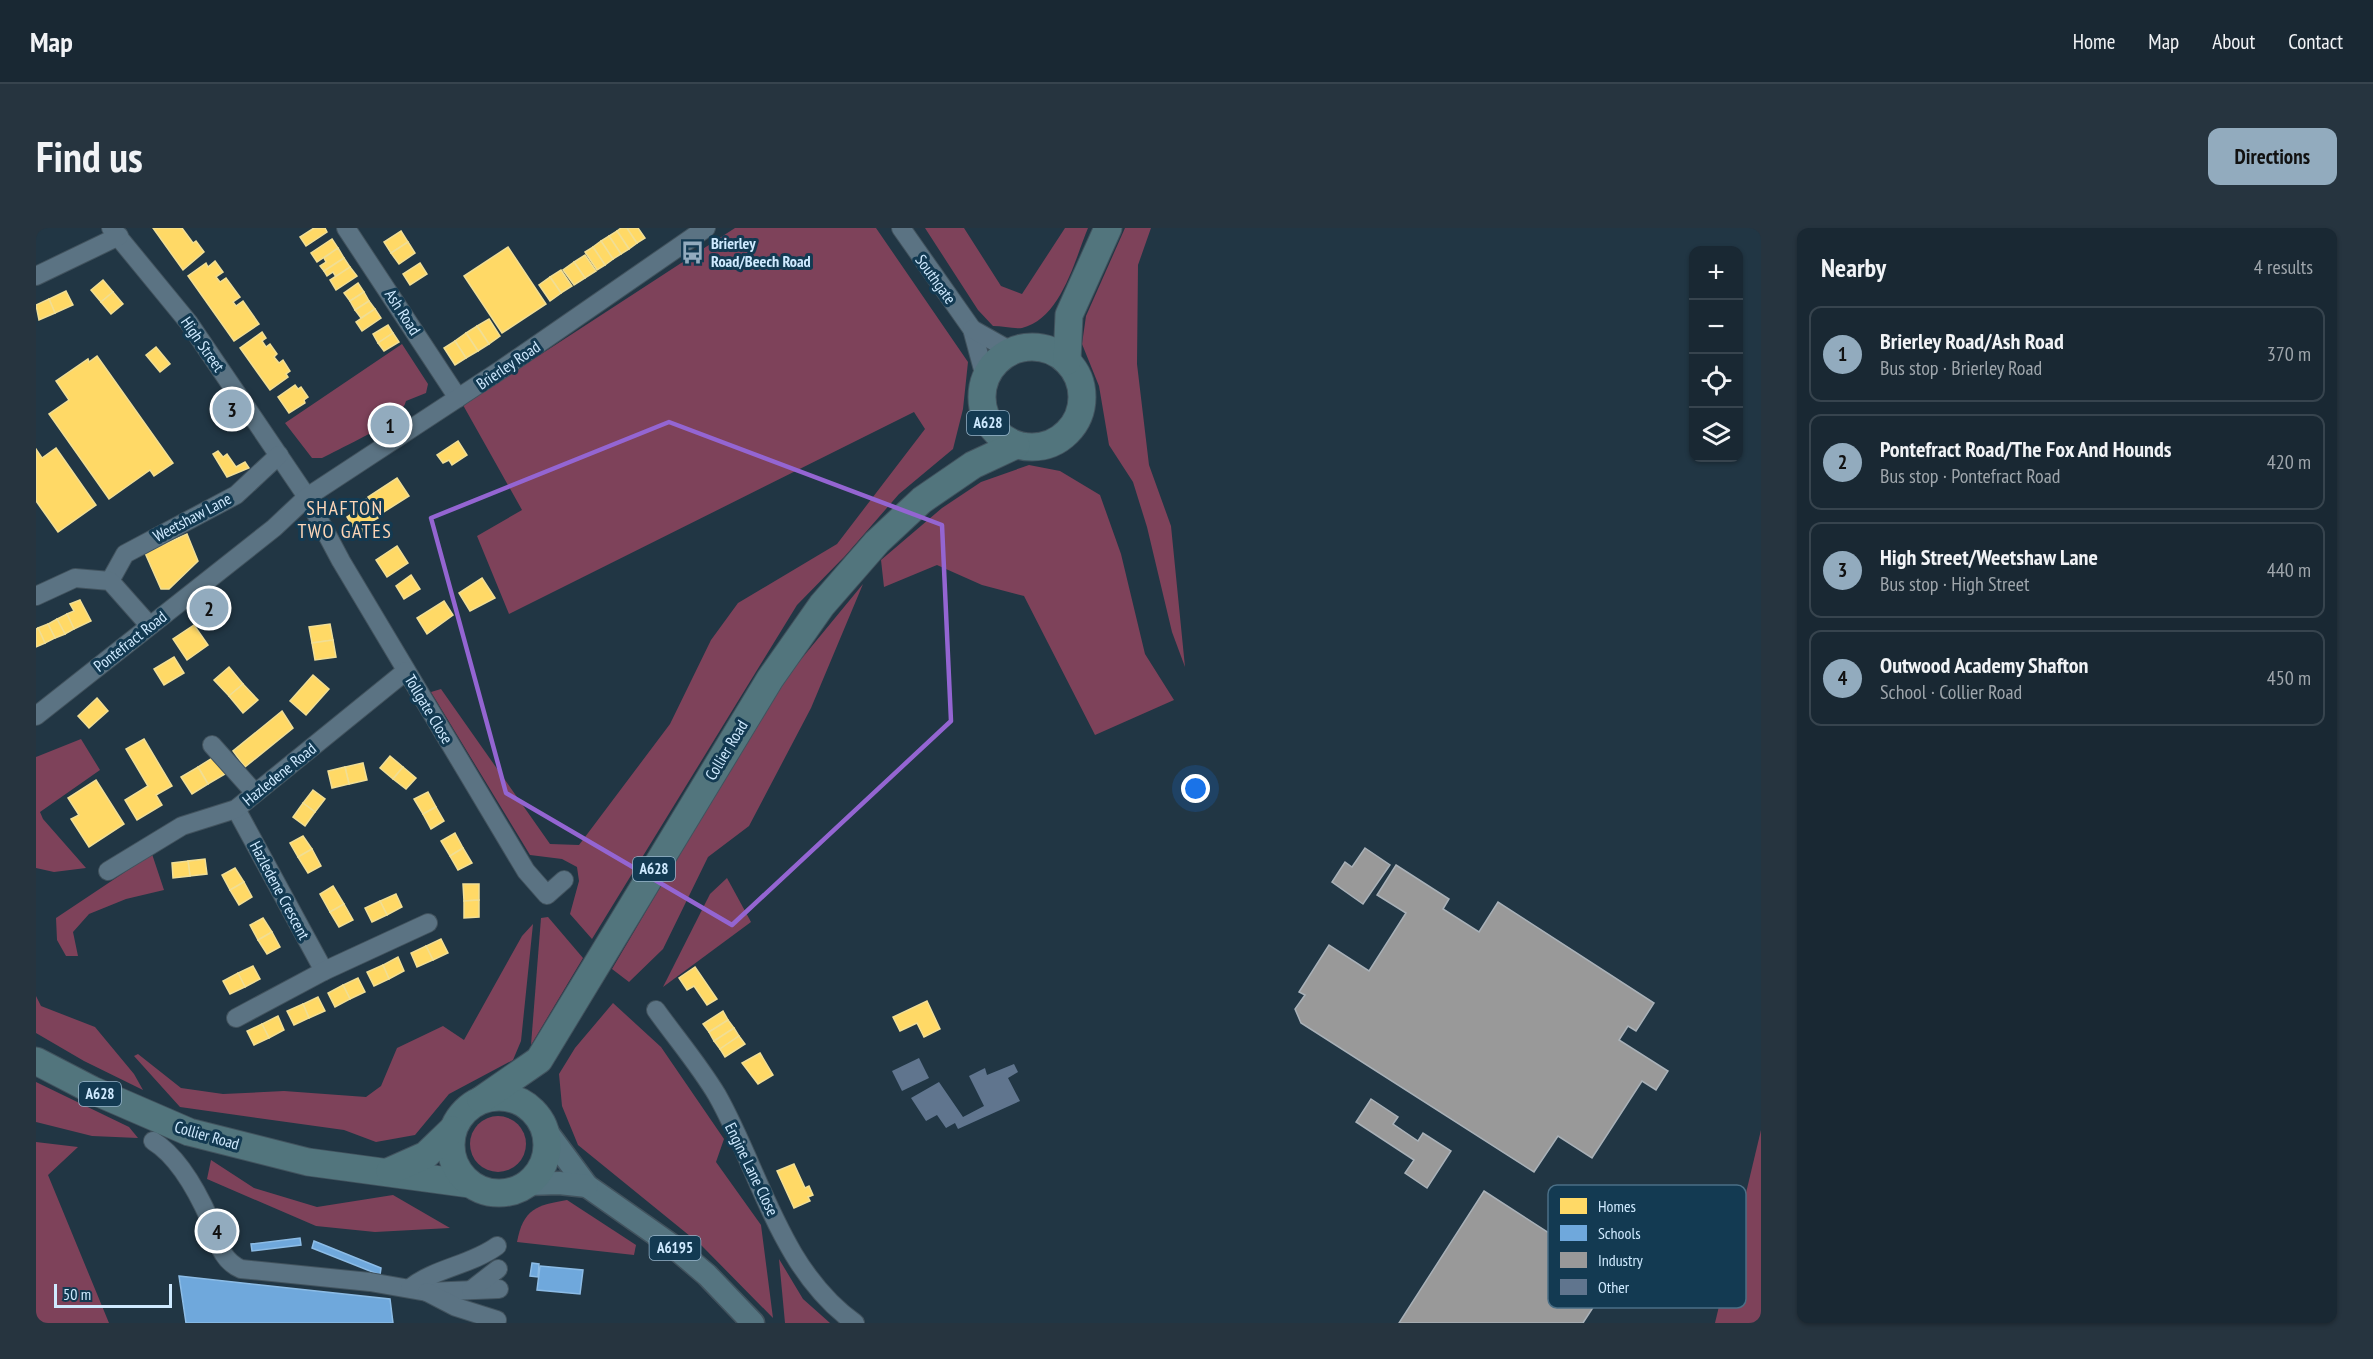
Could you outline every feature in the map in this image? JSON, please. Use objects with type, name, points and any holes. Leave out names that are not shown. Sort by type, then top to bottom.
[{"type":"highway","name":"A628","points":[[985,377],[981,400],[988,423],[1005,440],[1016,445],[1042,446],[1066,433],[1076,422],[1082,396],[1078,377],[1067,361],[1069,315],[1108,228]]},
{"type":"highway","points":[[985,377],[1000,358],[1054,329],[1069,315]]},
{"type":"highway","points":[[1018,349],[1041,347],[1055,352],[1067,361]]},
{"type":"highway","name":"Collier Road","points":[[957,475],[988,423]]},
{"type":"highway","name":"Collier Road","points":[[481,1100],[539,1060],[770,679],[815,615],[877,542],[922,500],[957,475],[1016,445]]},
{"type":"highway","name":"Collier Road","points":[[36,1060],[92,1090],[189,1132],[308,1162],[470,1184]]},
{"type":"highway","name":"Collier Road","points":[[539,1060],[537,1107],[542,1124]]},
{"type":"highway","points":[[481,1100],[508,1097],[526,1105],[542,1124]]},
{"type":"highway","name":"A628","points":[[390,1172],[426,1155],[452,1130],[463,1112],[481,1100]]},
{"type":"highway","name":"A628","points":[[470,1184],[484,1191],[500,1194],[528,1184],[543,1165],[547,1147],[542,1124]]},
{"type":"highway","points":[[452,1130],[450,1145],[453,1160],[460,1174],[470,1184]]},
{"type":"main road","name":"A6195","points":[[542,1124],[587,1186],[674,1247],[707,1275],[753,1323]]},
{"type":"main road","name":"A6195","points":[[528,1184],[559,1182],[587,1186]]},
{"type":"street","name":"Brierley Road","points":[[307,497],[458,398],[706,228]]},
{"type":"street","name":"Southgate","points":[[901,228],[972,329],[985,377]]},
{"type":"street","name":"Ash Road","points":[[354,231],[458,398]]},
{"type":"street","points":[[36,276],[115,232]]},
{"type":"street","name":"High Street","points":[[115,232],[189,323],[307,497]]},
{"type":"street","name":"Southgate","points":[[972,329],[1018,349]]},
{"type":"street","name":"Weetshaw Lane","points":[[110,581],[125,554],[236,495],[279,455]]},
{"type":"street","name":"Pontefract Road","points":[[36,716],[274,528],[307,497]]},
{"type":"street","name":"Tollgate Close","points":[[307,497],[406,671],[526,871],[547,895],[564,880]]},
{"type":"street","points":[[36,596],[75,578],[90,577],[110,581],[149,625]]},
{"type":"street","name":"Hazledene Road","points":[[108,871],[182,826],[236,809],[406,671]]},
{"type":"street","points":[[213,745],[255,793]]},
{"type":"street","name":"Hazledene Crescent","points":[[236,809],[324,971]]},
{"type":"street","points":[[236,1018],[324,971],[428,923]]},
{"type":"street","name":"Engine Lane Close","points":[[656,1010],[716,1095],[794,1256],[819,1289],[855,1323]]},
{"type":"street","points":[[153,1141],[172,1159],[190,1184],[210,1221],[222,1254],[230,1264],[241,1269],[418,1290],[452,1292],[499,1305],[471,1290],[418,1290]]},
{"type":"street","points":[[418,1290],[424,1279],[473,1260],[497,1246]]},
{"type":"street","points":[[471,1290],[498,1269]]},
{"type":"highlighted area","points":[[669,422],[942,525],[951,721],[732,925],[506,793],[431,518]]},
{"type":"shaded area","points":[[735,228],[876,228],[968,362],[963,409],[953,449],[899,494],[845,556],[797,605],[592,939],[570,914],[579,881],[577,867],[562,859],[530,855],[431,692],[441,689],[550,844],[579,845],[670,724],[711,640],[738,603],[837,544],[925,429],[914,412],[509,614],[477,536],[522,510],[463,405]]},
{"type":"shaded area","points":[[925,228],[964,228],[1001,286],[1022,294],[1065,228],[1088,228],[1072,271],[1057,301],[1036,322],[1019,328],[993,326],[978,310]]},
{"type":"shaded area","points":[[1125,228],[1151,228],[1138,265],[1137,364],[1149,465],[1171,526],[1185,667],[1172,632],[1147,527],[1133,482],[1109,445],[1099,386],[1082,344],[1086,316]]},
{"type":"shaded area","points":[[402,344],[428,384],[426,393],[406,401],[395,416],[374,431],[322,458],[312,458],[285,423]]},
{"type":"shaded area","points":[[1029,465],[1060,471],[1100,495],[1121,554],[1145,654],[1174,700],[1095,735],[1024,596],[982,585],[937,565],[884,587],[881,560],[942,508],[981,482]]},
{"type":"shaded area","points":[[863,584],[811,708],[749,826],[708,857],[663,949],[629,982],[612,969],[779,686]]},
{"type":"shaded area","points":[[81,739],[100,770],[40,812],[43,819],[86,868],[54,872],[36,868],[36,757]]},
{"type":"shaded area","points":[[152,854],[164,890],[126,899],[89,914],[73,932],[78,956],[66,956],[57,940],[56,918]]},
{"type":"shaded area","points":[[727,878],[751,922],[663,987],[710,894]]},
{"type":"shaded area","points":[[548,917],[583,958],[531,1045],[541,918]]},
{"type":"shaded area","points":[[533,924],[521,1041],[513,1060],[449,1094],[415,1135],[376,1142],[344,1130],[180,1107],[134,1056],[138,1054],[181,1088],[223,1094],[284,1091],[366,1097],[381,1086],[397,1048],[443,1026],[464,1040],[522,936]]},
{"type":"shaded area","points":[[36,996],[41,1006],[95,1027],[134,1074],[143,1090],[84,1061],[36,1033]]},
{"type":"shaded area","points":[[613,1003],[661,1047],[724,1139],[716,1162],[761,1225],[773,1318],[701,1245],[578,1145],[562,1106],[559,1074],[575,1048]]},
{"type":"shaded area","points":[[36,1082],[129,1127],[138,1138],[92,1136],[36,1122]]},
{"type":"shaded area","points":[[492,1116],[504,1116],[514,1120],[522,1128],[526,1144],[522,1160],[514,1168],[504,1172],[492,1172],[482,1168],[474,1160],[470,1150],[470,1138],[474,1128],[482,1120]]},
{"type":"shaded area","points":[[1761,1130],[1761,1323],[1715,1323],[1719,1308],[1746,1308],[1746,1193]]},
{"type":"shaded area","points":[[36,1142],[78,1147],[48,1175],[109,1323],[36,1323]]},
{"type":"shaded area","points":[[211,1160],[254,1188],[317,1207],[393,1195],[450,1228],[375,1232],[316,1226],[207,1179]]},
{"type":"shaded area","points":[[567,1200],[636,1245],[634,1255],[517,1242],[523,1222],[533,1210],[547,1204]]},
{"type":"shaded area","points":[[779,1259],[803,1299],[830,1323],[785,1323]]},
{"type":"building: Homes","points":[[153,228],[182,228],[193,243],[196,241],[204,252],[183,270]]},
{"type":"building: Homes","points":[[314,228],[325,228],[327,232],[306,246],[300,237]]},
{"type":"building: Homes","points":[[627,228],[637,243],[629,249],[617,231]]},
{"type":"building: Homes","points":[[627,228],[638,228],[645,238],[637,243]]},
{"type":"building: Homes","points":[[401,231],[408,242],[391,253],[384,242]]},
{"type":"building: Homes","points":[[617,231],[629,249],[621,254],[609,236]]},
{"type":"building: Homes","points":[[609,236],[621,254],[613,259],[601,241]]},
{"type":"building: Homes","points":[[332,239],[338,248],[317,262],[311,253]]},
{"type":"building: Homes","points":[[601,241],[613,259],[605,265],[593,247]]},
{"type":"building: Homes","points":[[408,242],[415,253],[399,264],[391,253]]},
{"type":"building: Homes","points":[[508,247],[546,304],[502,333],[464,276]]},
{"type":"building: Homes","points":[[593,247],[605,265],[597,270],[585,252]]},
{"type":"building: Homes","points":[[338,248],[344,258],[324,271],[320,266],[326,262],[324,258]]},
{"type":"building: Homes","points":[[585,255],[596,271],[585,278],[574,262]]},
{"type":"building: Homes","points":[[344,258],[350,267],[336,277],[333,272],[327,276],[324,271]]},
{"type":"building: Homes","points":[[215,261],[223,272],[216,277],[220,282],[226,278],[240,297],[233,302],[236,306],[243,301],[259,324],[234,341],[188,276],[206,263],[208,267]]},
{"type":"building: Homes","points":[[574,262],[585,278],[574,285],[563,270]]},
{"type":"building: Homes","points":[[420,263],[427,274],[410,285],[403,274]]},
{"type":"building: Homes","points":[[350,267],[357,276],[336,290],[330,280]]},
{"type":"building: Homes","points":[[561,270],[572,286],[561,293],[550,277]]},
{"type":"building: Homes","points":[[550,277],[561,293],[550,301],[539,285]]},
{"type":"building: Homes","points":[[103,280],[113,292],[101,302],[91,290]]},
{"type":"building: Homes","points":[[358,283],[364,292],[350,301],[344,293]]},
{"type":"building: Homes","points":[[66,291],[73,305],[55,313],[49,299]]},
{"type":"building: Homes","points":[[113,292],[123,304],[111,314],[101,302]]},
{"type":"building: Homes","points":[[364,292],[369,301],[355,310],[350,301]]},
{"type":"building: Homes","points":[[49,299],[55,313],[39,320],[36,305]]},
{"type":"building: Homes","points":[[369,301],[375,309],[361,318],[355,310]]},
{"type":"building: Homes","points":[[375,309],[381,318],[362,331],[356,322]]},
{"type":"building: Homes","points":[[489,319],[500,336],[489,344],[477,326]]},
{"type":"building: Homes","points":[[388,325],[393,333],[378,343],[373,334]]},
{"type":"building: Homes","points":[[477,326],[489,344],[478,351],[466,333]]},
{"type":"building: Homes","points":[[262,332],[266,338],[262,341],[266,347],[270,344],[277,354],[274,357],[279,363],[283,360],[290,371],[286,374],[288,377],[270,390],[240,348]]},
{"type":"building: Homes","points":[[393,333],[399,342],[384,351],[378,343]]},
{"type":"building: Homes","points":[[466,333],[478,351],[466,358],[455,341]]},
{"type":"building: Homes","points":[[455,341],[466,358],[455,365],[444,348]]},
{"type":"building: Homes","points":[[156,347],[170,364],[160,372],[146,355]]},
{"type":"building: Homes","points":[[97,356],[173,463],[154,476],[150,470],[109,499],[49,414],[69,400],[56,381],[88,359],[89,362]]},
{"type":"building: Homes","points":[[295,385],[298,389],[301,387],[308,397],[304,400],[305,403],[289,413],[278,397]]},
{"type":"building: Homes","points":[[458,441],[467,455],[452,465],[449,460],[443,463],[437,455]]},
{"type":"building: Homes","points":[[56,448],[96,505],[58,532],[36,501],[36,449],[42,458]]},
{"type":"building: Homes","points":[[218,451],[223,457],[227,454],[236,467],[245,462],[249,468],[227,477],[213,454]]},
{"type":"building: Homes","points":[[397,478],[409,496],[379,515],[368,497]]},
{"type":"building: Homes","points":[[366,499],[378,518],[369,523],[371,527],[358,535],[347,517],[358,510],[355,506]]},
{"type":"building: Homes","points":[[187,534],[198,561],[169,589],[161,589],[145,553]]},
{"type":"building: Homes","points":[[397,546],[408,563],[387,577],[376,560]]},
{"type":"building: Homes","points":[[411,575],[420,589],[404,599],[396,586]]},
{"type":"building: Homes","points":[[482,578],[495,598],[470,611],[459,593]]},
{"type":"building: Homes","points":[[80,600],[91,621],[74,629],[67,614],[74,611],[70,604]]},
{"type":"building: Homes","points":[[444,601],[453,615],[427,634],[417,618]]},
{"type":"building: Homes","points":[[67,614],[74,629],[65,634],[57,619]]},
{"type":"building: Homes","points":[[57,619],[65,634],[55,638],[48,624]]},
{"type":"building: Homes","points":[[48,624],[55,638],[45,643],[38,628]]},
{"type":"building: Homes","points":[[330,624],[333,640],[312,643],[309,627]]},
{"type":"building: Homes","points":[[194,625],[208,645],[187,660],[173,639]]},
{"type":"building: Homes","points":[[38,628],[45,643],[36,647],[36,629]]},
{"type":"building: Homes","points":[[333,640],[336,657],[315,660],[312,643]]},
{"type":"building: Homes","points":[[174,657],[184,673],[164,685],[154,669]]},
{"type":"building: Homes","points":[[229,667],[243,684],[229,696],[214,680]]},
{"type":"building: Homes","points":[[313,675],[329,689],[306,715],[290,701]]},
{"type":"building: Homes","points":[[243,684],[258,700],[243,713],[229,696]]},
{"type":"building: Homes","points":[[97,698],[108,711],[89,728],[78,716]]},
{"type":"building: Homes","points":[[282,711],[293,728],[245,767],[233,751]]},
{"type":"building: Homes","points":[[144,739],[172,786],[156,795],[162,805],[137,820],[125,800],[148,786],[126,749]]},
{"type":"building: Homes","points":[[390,756],[403,767],[393,779],[380,768]]},
{"type":"building: Homes","points":[[214,757],[225,774],[208,784],[198,767]]},
{"type":"building: Homes","points":[[363,763],[367,780],[349,784],[345,767]]},
{"type":"building: Homes","points":[[198,767],[208,784],[192,794],[181,777]]},
{"type":"building: Homes","points":[[345,767],[349,784],[332,788],[328,771]]},
{"type":"building: Homes","points":[[403,767],[416,778],[406,789],[393,779]]},
{"type":"building: Homes","points":[[96,780],[124,824],[89,847],[71,819],[79,815],[68,798]]},
{"type":"building: Homes","points":[[313,790],[325,799],[315,812],[303,803]]},
{"type":"building: Homes","points":[[428,792],[436,807],[423,814],[414,799]]},
{"type":"building: Homes","points":[[303,803],[315,812],[305,826],[293,817]]},
{"type":"building: Homes","points":[[436,807],[444,821],[431,829],[423,814]]},
{"type":"building: Homes","points":[[455,833],[463,848],[450,856],[441,841]]},
{"type":"building: Homes","points":[[303,836],[312,849],[298,857],[290,843]]},
{"type":"building: Homes","points":[[463,848],[472,863],[458,870],[450,856]]},
{"type":"building: Homes","points":[[312,849],[321,866],[308,873],[298,857]]},
{"type":"building: Homes","points":[[205,859],[207,874],[190,876],[188,861]]},
{"type":"building: Homes","points":[[188,861],[190,876],[173,878],[172,863]]},
{"type":"building: Homes","points":[[235,868],[244,882],[230,890],[222,875]]},
{"type":"building: Homes","points":[[244,882],[252,897],[239,905],[230,890]]},
{"type":"building: Homes","points":[[463,884],[479,884],[479,900],[464,901]]},
{"type":"building: Homes","points":[[333,886],[344,904],[330,912],[320,894]]},
{"type":"building: Homes","points":[[396,894],[402,907],[387,915],[380,901]]},
{"type":"building: Homes","points":[[479,900],[479,917],[464,918],[464,901]]},
{"type":"building: Homes","points":[[380,901],[387,915],[372,922],[365,908]]},
{"type":"building: Homes","points":[[344,904],[353,920],[339,927],[330,912]]},
{"type":"building: Homes","points":[[263,918],[272,932],[258,940],[250,925]]},
{"type":"building: Homes","points":[[272,932],[280,947],[267,954],[258,940]]},
{"type":"building: Homes","points":[[441,939],[448,953],[433,960],[426,946]]},
{"type":"building: Homes","points":[[426,946],[433,960],[417,967],[411,953]]},
{"type":"building: Homes","points":[[398,957],[404,971],[389,979],[383,965]]},
{"type":"building: Homes","points":[[383,965],[389,979],[374,986],[367,972]]},
{"type":"building: Homes","points":[[253,966],[260,979],[245,987],[238,973]]},
{"type":"building: Homes","points":[[695,967],[717,999],[707,1005],[694,986],[687,990],[679,978]]},
{"type":"building: Homes","points":[[238,973],[245,987],[230,994],[223,981]]},
{"type":"building: Homes","points":[[358,978],[365,992],[350,999],[343,985]]},
{"type":"building: Homes","points":[[343,985],[350,999],[335,1007],[328,993]]},
{"type":"building: Homes","points":[[318,997],[325,1011],[309,1018],[303,1004]]},
{"type":"building: Homes","points":[[927,1001],[940,1029],[924,1037],[917,1023],[900,1031],[893,1017]]},
{"type":"building: Homes","points":[[303,1004],[309,1018],[294,1025],[287,1011]]},
{"type":"building: Homes","points":[[723,1011],[728,1020],[709,1032],[703,1024]]},
{"type":"building: Homes","points":[[278,1016],[284,1030],[269,1038],[262,1024]]},
{"type":"building: Homes","points":[[728,1020],[734,1028],[714,1041],[709,1032]]},
{"type":"building: Homes","points":[[262,1024],[269,1038],[254,1045],[247,1031]]},
{"type":"building: Homes","points":[[734,1028],[739,1036],[720,1049],[714,1041]]},
{"type":"building: Homes","points":[[739,1036],[745,1044],[725,1057],[720,1049]]},
{"type":"building: Homes","points":[[760,1053],[773,1075],[758,1084],[742,1063]]},
{"type":"building: Homes","points":[[794,1164],[805,1188],[809,1186],[813,1195],[808,1197],[810,1201],[794,1208],[777,1171]]},
{"type":"building: Schools","points":[[300,1238],[301,1245],[252,1251],[251,1244]]},
{"type":"building: Schools","points":[[314,1241],[381,1268],[380,1275],[312,1248]]},
{"type":"building: Schools","points":[[532,1263],[539,1264],[538,1277],[530,1276]]},
{"type":"building: Schools","points":[[540,1266],[583,1270],[580,1294],[537,1290]]},
{"type":"building: Schools","points":[[179,1276],[390,1299],[393,1323],[186,1323]]},
{"type":"building: Industry","points":[[1365,848],[1390,865],[1363,904],[1332,882],[1345,862],[1352,867]]},
{"type":"building: Industry","points":[[1396,865],[1449,899],[1443,909],[1479,932],[1498,902],[1654,1003],[1636,1031],[1628,1026],[1619,1040],[1668,1071],[1656,1090],[1642,1081],[1592,1158],[1558,1136],[1534,1172],[1301,1023],[1295,1009],[1305,995],[1299,992],[1329,945],[1369,971],[1406,913],[1377,895]]},
{"type":"building: Industry","points":[[1371,1099],[1398,1117],[1393,1124],[1418,1141],[1423,1133],[1451,1151],[1427,1188],[1405,1173],[1414,1160],[1356,1122]]},
{"type":"building: Industry","points":[[1484,1191],[1548,1232],[1548,1308],[1593,1308],[1583,1323],[1399,1323]]},
{"type":"building: Other","points":[[919,1058],[929,1078],[902,1091],[892,1071]]},
{"type":"building: Other","points":[[1014,1064],[1018,1072],[1008,1078],[1020,1101],[958,1129],[955,1123],[946,1128],[937,1115],[926,1121],[911,1098],[939,1082],[963,1117],[984,1106],[969,1076],[985,1068],[987,1075]]},
{"type":"place","name":"Brierley Road/Beech Road","points":[[693,252]]},
{"type":"place","name":"High Street/Weetshaw Lane","points":[[232,409]]},
{"type":"place","name":"Brierley Road/Ash Road","points":[[390,425]]},
{"type":"place","name":"Pontefract Road/The Fox And Hounds","points":[[209,608]]},
{"type":"place","name":"Outwood Academy Shafton","points":[[217,1231]]},
{"type":"district","name":"SHAFTON TWO GATES","points":[[345,520]]}]
